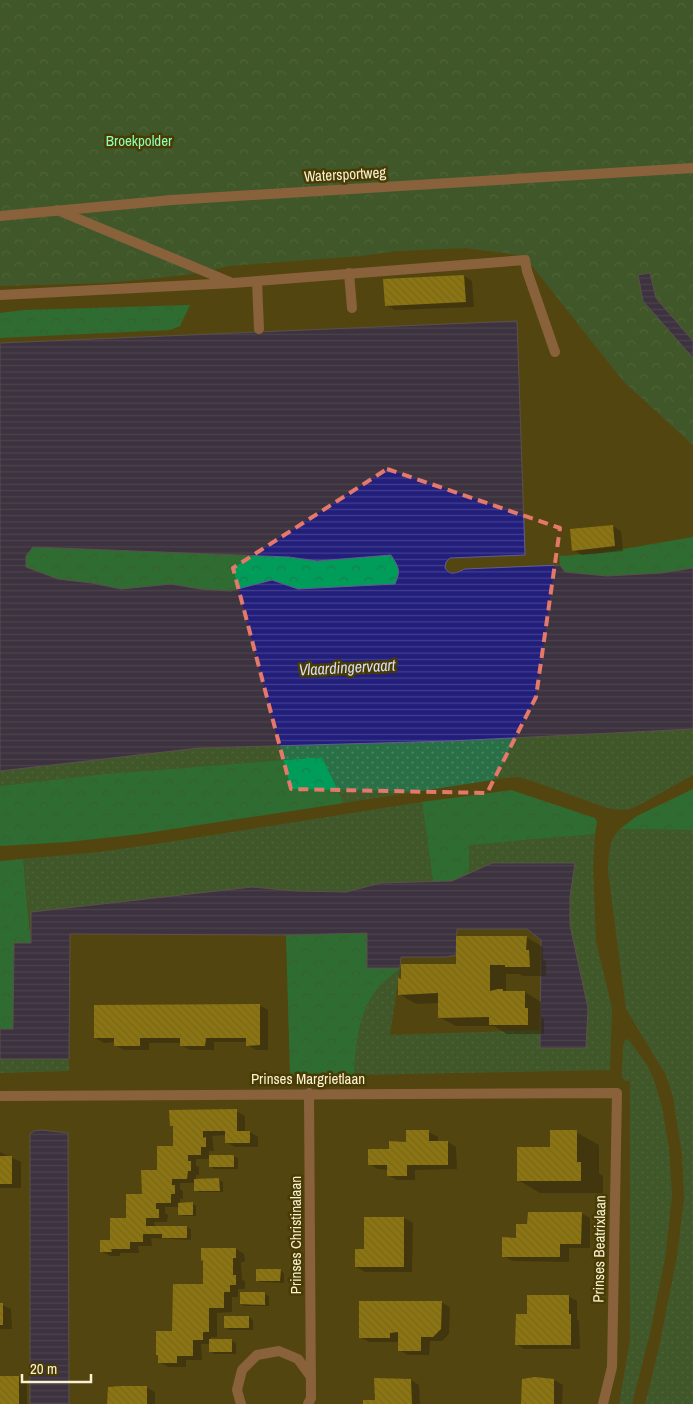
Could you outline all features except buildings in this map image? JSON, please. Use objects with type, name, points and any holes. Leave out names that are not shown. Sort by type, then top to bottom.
[{"type":"street","name":"Watersportweg","points":[[0,216],[172,200],[693,168]]},
{"type":"street","points":[[56,210],[233,283]]},
{"type":"street","points":[[0,295],[233,283],[525,260],[527,271],[555,352]]},
{"type":"street","points":[[349,274],[352,308]]},
{"type":"street","points":[[257,281],[259,329]]},
{"type":"street","name":"Prinses Margrietlaan","points":[[0,1096],[617,1092]]},
{"type":"street","name":"Prinses Beatrixlaan","points":[[603,1404],[612,1366],[617,1092]]},
{"type":"street","name":"Prinses Christinalaan","points":[[308,1404],[311,1398],[309,1093]]},
{"type":"street","points":[[241,1404],[236,1390],[242,1370],[258,1355],[278,1351],[298,1359],[311,1377]]},
{"type":"highlighted area","points":[[387,469],[560,528],[536,697],[487,793],[291,789],[233,568]]},
{"type":"green space","name":"Broekpolder","points":[[0,0],[693,0],[693,445],[623,381],[533,267],[520,255],[465,248],[397,251],[361,256],[229,266],[201,273],[106,283],[0,286]]},
{"type":"green space","points":[[190,305],[180,326],[170,330],[0,338],[0,313],[24,310]]},
{"type":"green space","points":[[693,537],[693,568],[662,573],[607,576],[565,572],[560,565],[559,556],[600,553]]},
{"type":"green space","points":[[33,547],[289,557],[317,561],[391,555],[399,572],[396,584],[298,589],[272,580],[230,591],[200,589],[171,584],[121,589],[58,579],[26,567],[26,556]]},
{"type":"green space","points":[[693,729],[693,775],[641,804],[630,809],[621,810],[607,808],[518,777],[344,803],[322,757],[104,774],[0,786],[0,771],[199,748],[451,741]]},
{"type":"green space","points":[[322,757],[344,803],[140,834],[68,842],[0,846],[0,786],[104,774]]},
{"type":"green space","points":[[693,789],[693,830],[620,829],[637,816]]},
{"type":"green space","points":[[511,790],[595,818],[597,822],[595,834],[469,845],[469,874],[452,881],[433,881],[422,802]]},
{"type":"green space","points":[[422,802],[433,881],[381,883],[346,892],[296,891],[252,887],[32,912],[31,930],[23,859],[149,845]]},
{"type":"green space","points":[[620,829],[693,830],[693,1404],[645,1404],[658,1352],[677,1257],[684,1199],[682,1154],[673,1097],[666,1075],[626,1009],[608,871],[611,843]]},
{"type":"green space","points":[[595,834],[593,867],[596,942],[612,1008],[610,1070],[354,1075],[359,1030],[366,1009],[379,986],[400,968],[390,1035],[541,1030],[541,1048],[588,1008],[570,925],[570,897],[492,863],[469,874],[468,845]]},
{"type":"green space","points":[[23,859],[31,943],[14,944],[13,1029],[0,1029],[0,861]]},
{"type":"green space","points":[[367,933],[368,968],[400,968],[379,986],[366,1009],[357,1041],[354,1075],[290,1075],[286,935]]},
{"type":"green space","points":[[628,1039],[647,1065],[654,1080],[662,1107],[669,1149],[672,1196],[665,1258],[650,1333],[632,1404],[619,1404],[630,1341],[630,1081],[625,1081],[622,1077],[623,1046],[625,1040]]},
{"type":"green space","points":[[0,1059],[69,1059],[69,1071],[0,1073]]},
{"type":"water","points":[[650,273],[656,298],[693,341],[693,358],[643,301],[638,275]]},
{"type":"water","name":"Vlaardingervaart","points":[[517,321],[525,555],[450,558],[446,562],[445,568],[452,573],[465,569],[560,565],[565,572],[607,576],[662,573],[693,568],[693,729],[451,741],[199,748],[0,771],[0,343]],"holes":[[[33,547],[289,557],[317,561],[391,555],[397,566],[398,575],[395,584],[298,589],[272,580],[230,591],[200,589],[171,584],[121,589],[58,579],[26,567],[26,556]]]},
{"type":"water","points":[[492,863],[575,863],[570,897],[570,925],[588,1008],[586,1048],[540,1048],[541,940],[527,929],[457,929],[456,955],[446,957],[401,957],[400,968],[367,968],[367,933],[286,935],[70,934],[69,1059],[0,1059],[0,1029],[13,1029],[14,943],[31,943],[31,912],[252,887],[296,891],[346,892],[381,883],[452,881]]},
{"type":"water","points":[[34,1131],[68,1133],[69,1404],[30,1404],[30,1134]]}]
